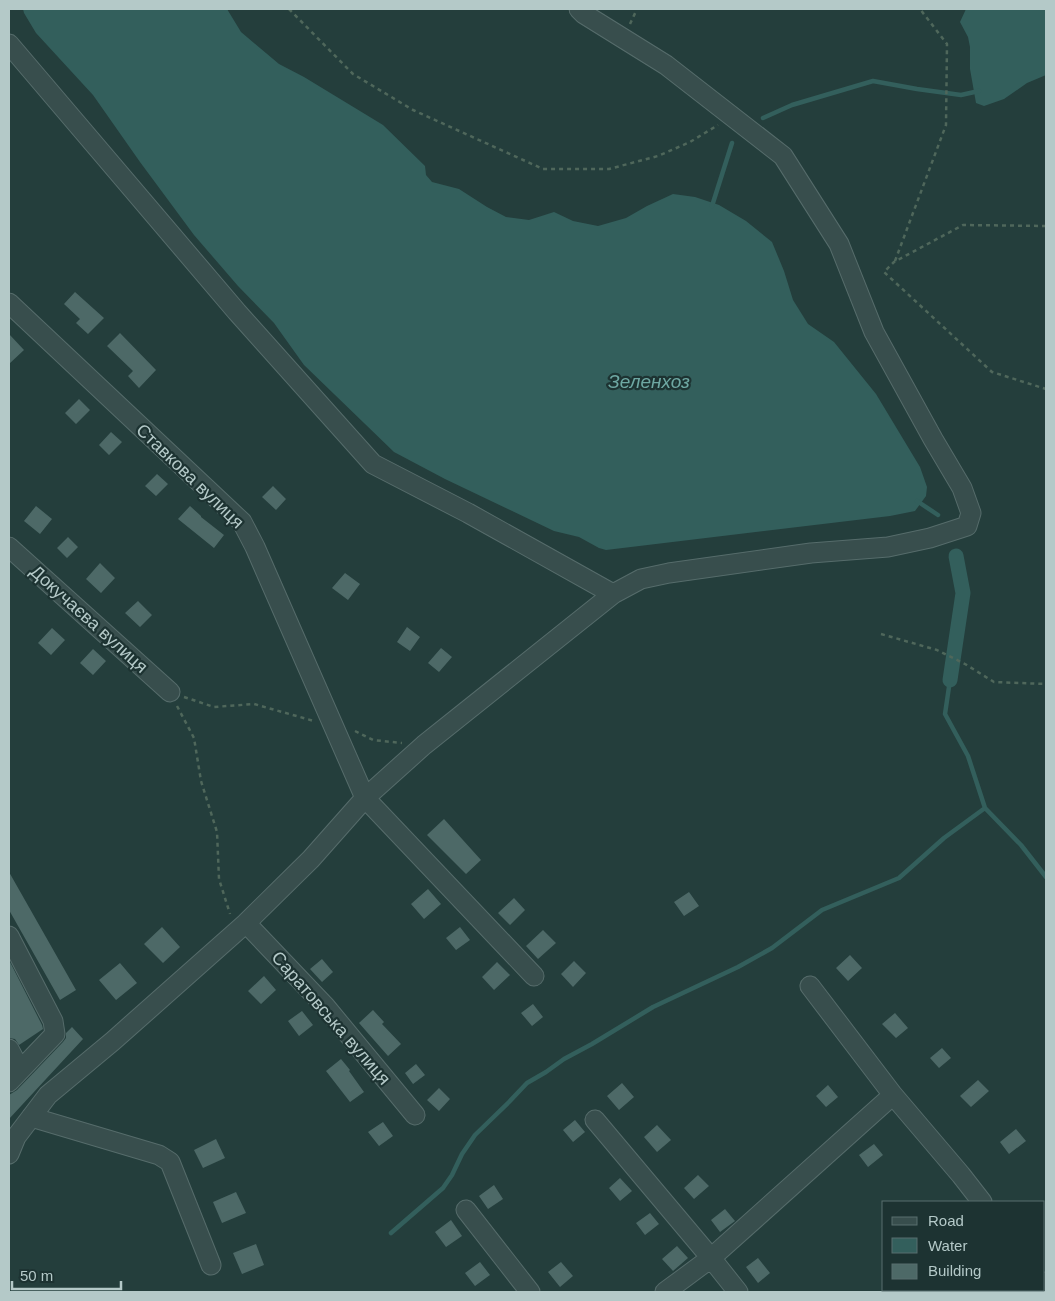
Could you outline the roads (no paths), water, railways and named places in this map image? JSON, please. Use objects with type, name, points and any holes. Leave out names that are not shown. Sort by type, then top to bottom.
[{"type":"street","points":[[9,1154],[16,1137],[48,1095],[113,1041],[241,928],[311,859],[365,798],[424,745],[613,594],[641,579],[669,573],[810,553],[888,548],[930,538],[967,526],[971,513],[962,488],[874,332],[839,244],[783,156],[666,65],[579,9]]},
{"type":"street","points":[[9,44],[237,312],[373,464],[468,513],[613,594]]},
{"type":"street","name":"Ставкова вулиця","points":[[9,303],[242,522],[255,547],[365,798]]},
{"type":"street","name":"Докучаєва вулиця","points":[[9,547],[170,692]]},
{"type":"street","points":[[365,798],[534,976]]},
{"type":"street","name":"Саратовська вулиця","points":[[241,928],[325,1006],[415,1115]]},
{"type":"street","points":[[9,936],[53,1021],[55,1034],[14,1076]]},
{"type":"street","points":[[810,986],[893,1095],[981,1201]]},
{"type":"street","points":[[9,1049],[14,1076]]},
{"type":"street","points":[[665,1292],[711,1258],[893,1095]]},
{"type":"street","points":[[31,1117],[159,1155],[170,1162],[211,1265]]},
{"type":"street","points":[[595,1120],[738,1292]]},
{"type":"street","points":[[466,1210],[530,1292]]},
{"type":"water","name":"Зеленхоз","points":[[23,9],[227,9],[241,32],[279,64],[383,125],[425,166],[426,175],[432,182],[459,189],[506,217],[529,220],[554,212],[573,221],[598,226],[626,218],[673,194],[695,197],[719,205],[746,221],[772,242],[793,300],[808,324],[834,342],[876,394],[920,467],[927,487],[926,496],[915,511],[890,516],[606,550],[579,537],[554,531],[445,479],[394,452],[304,365],[274,323],[238,286],[194,235],[93,95],[36,33]]},
{"type":"water","points":[[966,9],[1046,9],[1046,75],[1027,83],[1004,99],[984,106],[976,103],[970,69],[970,47],[968,37],[960,22]]},
{"type":"waterway","points":[[763,118],[792,105],[873,81],[961,95],[979,91]]},
{"type":"waterway","points":[[712,206],[732,143]]},
{"type":"waterway","points":[[917,501],[938,515]]},
{"type":"waterway","points":[[950,680],[963,593],[956,556]]},
{"type":"waterway","points":[[950,680],[945,714],[968,756],[985,808],[1021,845],[1046,877]]},
{"type":"waterway","points":[[391,1233],[443,1188],[475,1135],[527,1083],[653,1007],[738,967],[772,948],[822,910],[899,878],[944,838],[985,808]]}]
